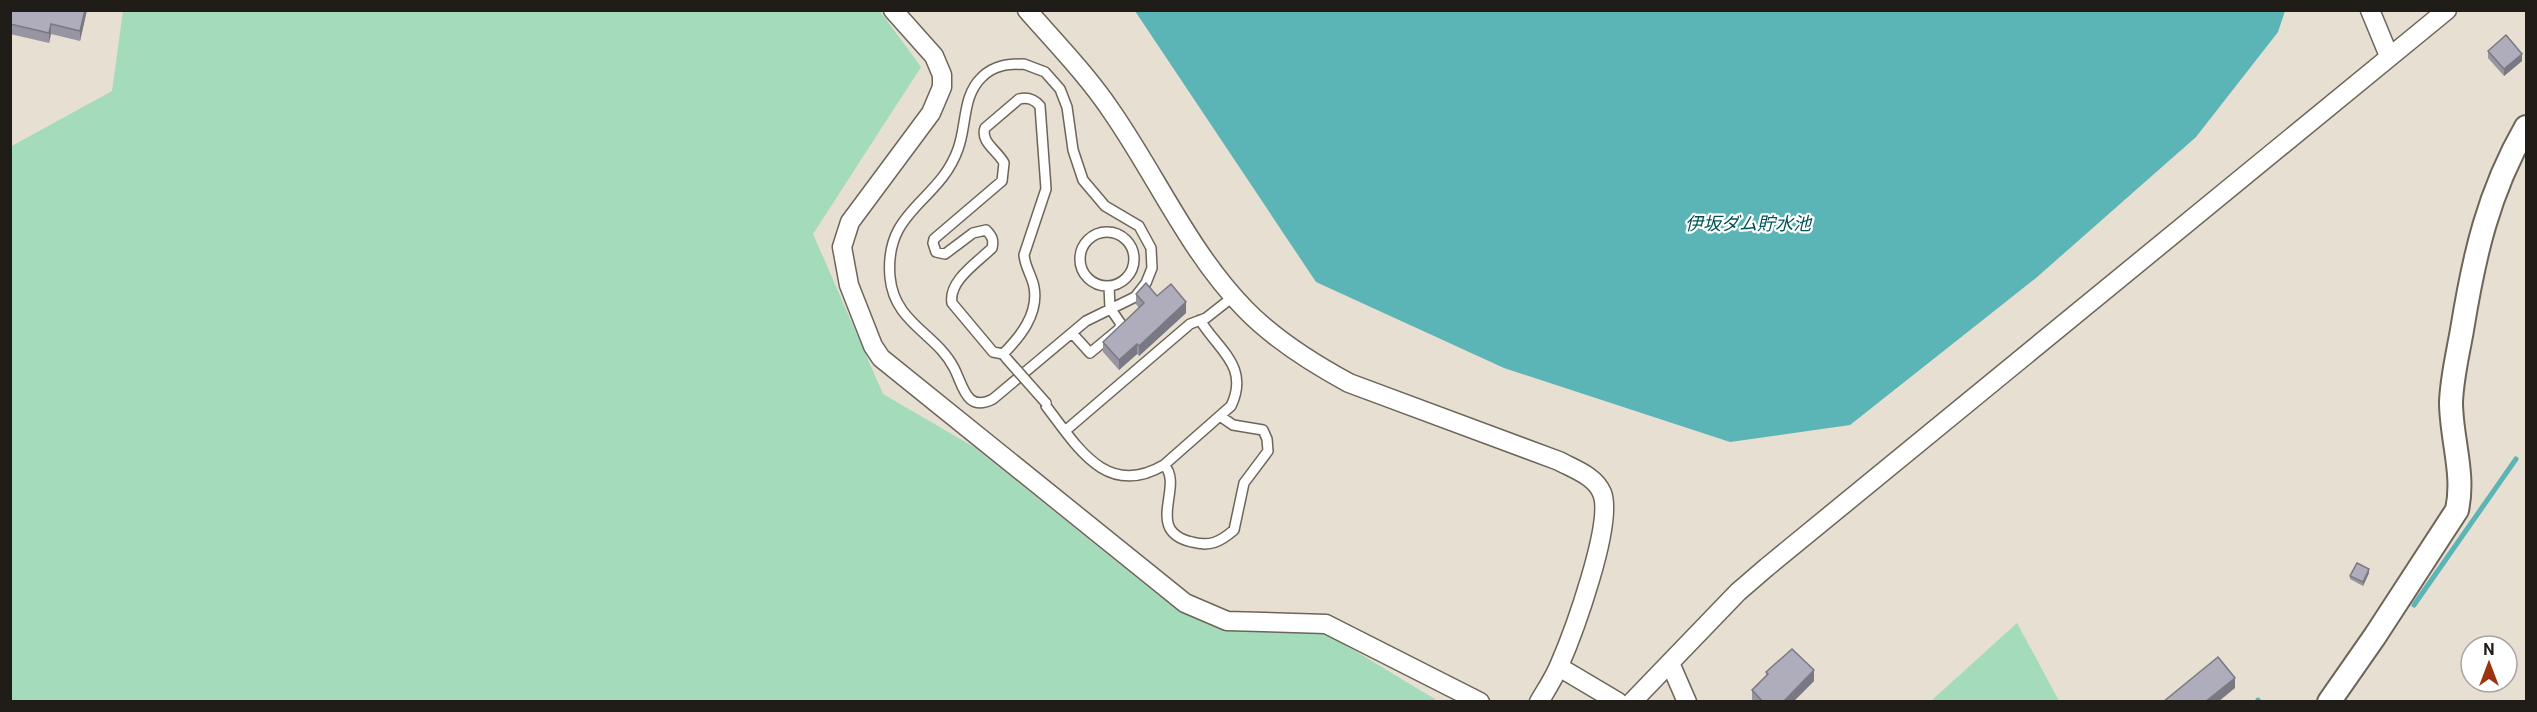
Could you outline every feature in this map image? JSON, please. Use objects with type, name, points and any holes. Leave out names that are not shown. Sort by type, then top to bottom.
[{"type":"street","points":[[893,10],[934,56],[942,75],[942,87],[931,112],[850,222],[842,247],[849,285],[873,346],[881,358],[1185,603],[1227,621],[1326,624],[1480,702]]},
{"type":"street","points":[[1027,10],[1107,105],[1198,249],[1234,296],[1246,310],[1295,351],[1350,383],[1537,452],[1593,480],[1601,490],[1605,500],[1604,527],[1593,569],[1559,667],[1539,702]]},
{"type":"street","points":[[2370,10],[2389,56]]},
{"type":"street","points":[[1632,702],[1738,592],[1767,567],[2447,10]]},
{"type":"street","points":[[2329,702],[2457,510],[2461,487],[2452,423],[2452,387],[2473,264],[2487,210],[2504,170],[2526,128]]},
{"type":"street","points":[[1670,663],[1687,702]]},
{"type":"street","points":[[1559,667],[1618,702]]},
{"type":"lane","points":[[1024,64],[1045,72],[1054,79],[1065,97],[1073,150],[1083,180],[1106,206],[1139,226],[1148,239],[1153,257],[1152,268],[1146,283],[1135,297],[1110,308],[1086,321],[993,399],[978,402],[967,398],[956,371],[942,351],[908,320],[892,287],[890,254],[895,233],[900,224],[951,166],[962,138],[969,97],[981,77],[992,69],[1002,65],[1024,64]]},
{"type":"lane","points":[[1005,356],[1024,331],[1031,314],[1034,288],[1024,255],[1046,189],[1040,106],[1036,101],[1018,99],[983,132],[986,140],[1004,163],[1002,181],[934,239],[936,252],[945,254],[973,232],[986,230],[994,242],[992,248],[957,282],[951,296],[952,303],[993,352],[1005,356],[1095,465],[1104,471],[1122,475],[1140,475],[1164,465],[1231,406],[1237,391],[1236,374],[1228,356],[1200,320]]},
{"type":"lane","points":[[1100,232],[1119,234],[1131,246],[1134,254],[1134,263],[1127,278],[1120,284],[1109,286],[1094,284],[1086,278],[1079,261],[1084,243],[1100,232]]},
{"type":"lane","points":[[1072,333],[1090,353],[1119,329],[1120,324],[1110,308],[1109,286]]},
{"type":"lane","points":[[1065,431],[1190,324],[1206,318],[1234,296]]},
{"type":"lane","points":[[1164,465],[1171,476],[1166,507],[1171,530],[1181,539],[1204,545],[1218,543],[1234,530],[1244,483],[1266,456],[1268,444],[1263,430],[1256,427],[1233,425],[1220,416]]},
{"type":"green space","points":[[123,11],[880,11],[921,67],[813,234],[883,394],[974,447],[1163,599],[1217,628],[1327,634],[1438,701],[11,701],[10,147],[112,91]]},
{"type":"green space","points":[[2017,623],[2059,701],[1931,701]]},
{"type":"water","name":"伊坂ダム貯水池","points":[[1135,11],[2285,11],[2278,32],[2196,137],[2036,278],[1850,425],[1730,442],[1504,368],[1316,282]]},
{"type":"building","points":[[10,10],[85,10],[80,31],[51,24],[49,33],[10,24]]},
{"type":"building","points":[[2506,35],[2522,54],[2504,69],[2488,51]]},
{"type":"building","points":[[1146,283],[1157,296],[1171,284],[1186,302],[1139,346],[1137,344],[1119,360],[1103,342],[1144,303],[1136,294]]},
{"type":"building","points":[[2357,563],[2369,569],[2363,582],[2350,576]]},
{"type":"building","points":[[1792,649],[1814,670],[1783,702],[1763,702],[1752,690],[1768,674],[1766,672]]},
{"type":"building","points":[[2218,657],[2235,678],[2205,702],[2163,702]]},
{"type":"waterway","points":[[2414,605],[2516,459]]}]
